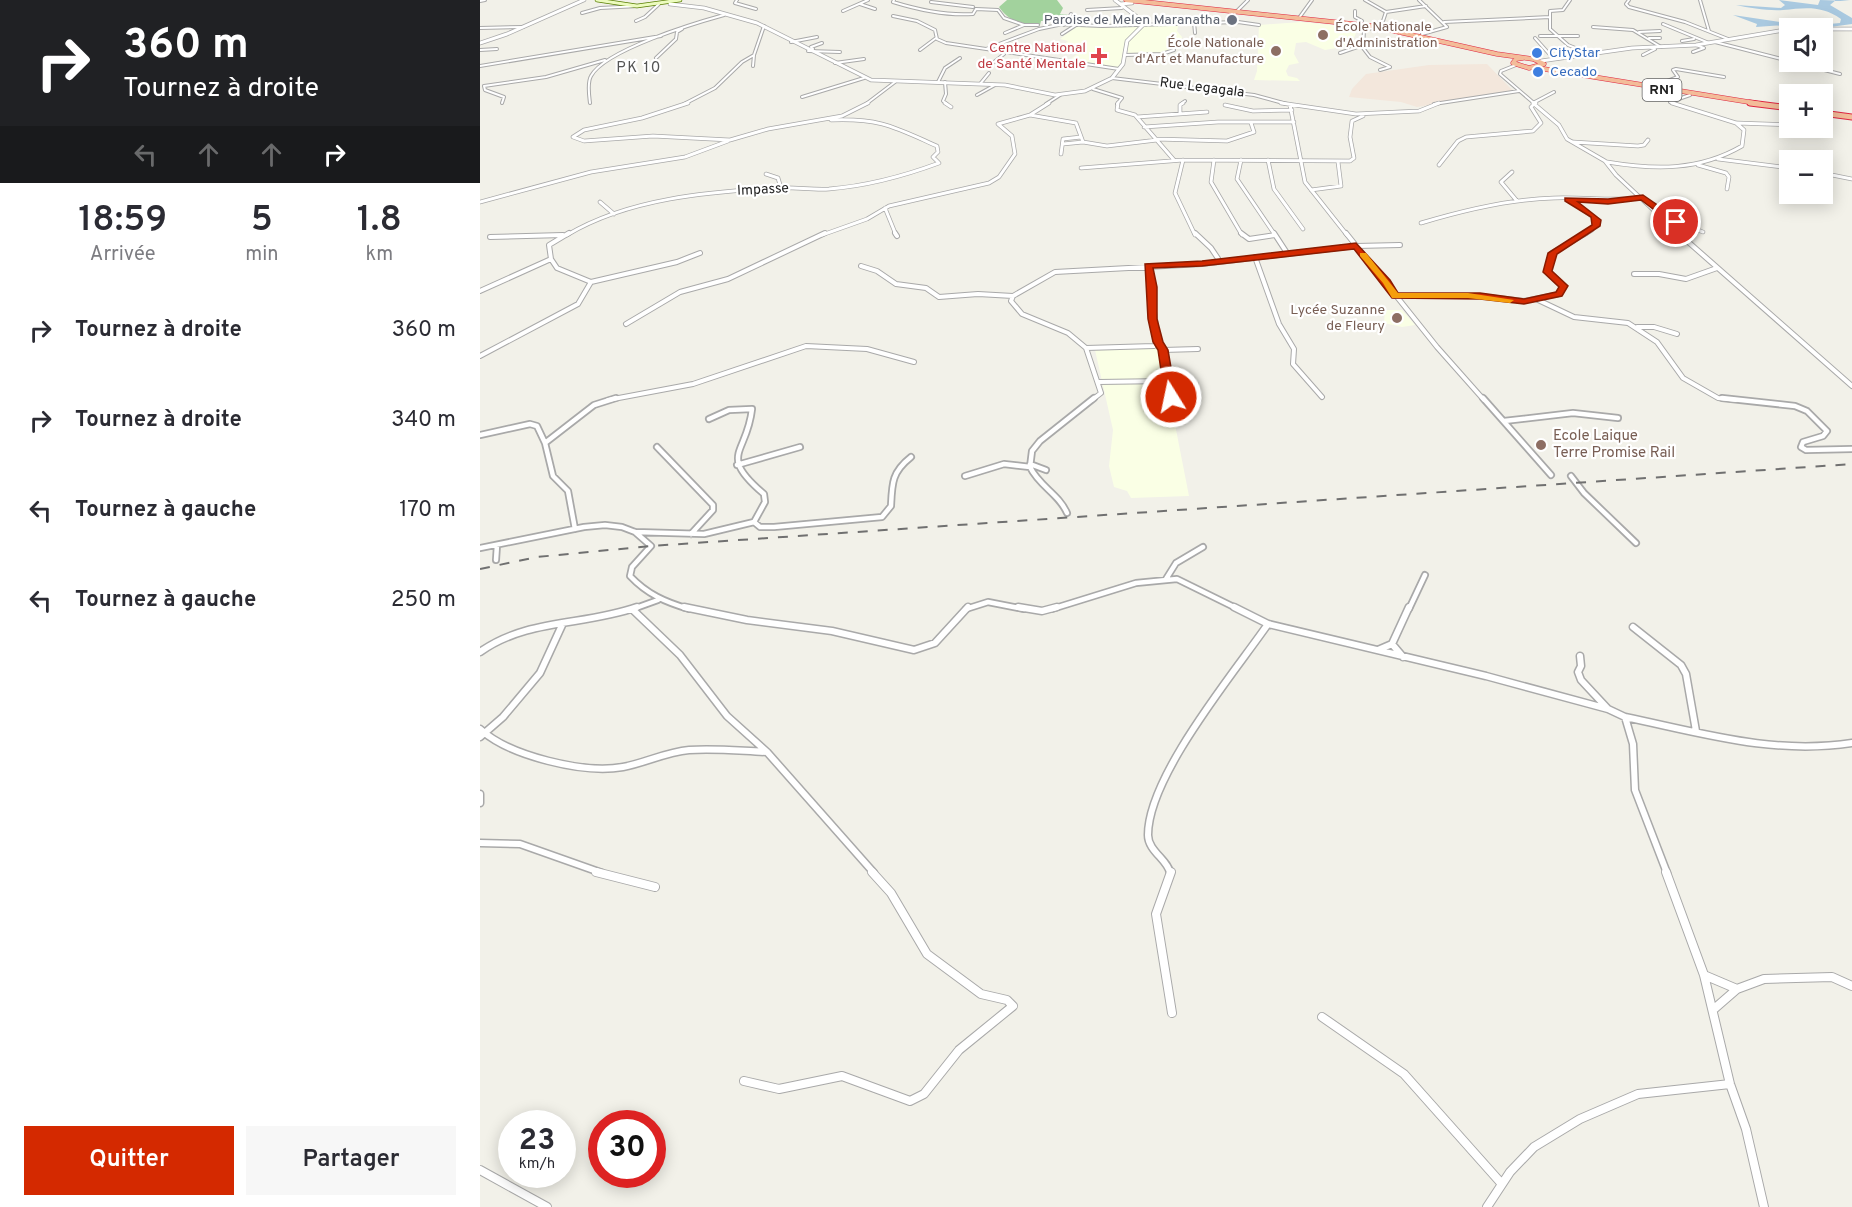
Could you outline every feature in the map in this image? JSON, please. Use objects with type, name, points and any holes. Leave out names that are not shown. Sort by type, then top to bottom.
[{"type":"highway","points":[[1115,0],[1388,28],[1542,62]]},
{"type":"highway","points":[[1126,0],[1374,26],[1461,47],[1514,64],[1536,68],[1542,62]]},
{"type":"highway","points":[[1514,64],[1516,59],[1523,58]]},
{"type":"highway","name":"RN1","points":[[1542,62],[1564,70],[1651,87],[1779,106]]},
{"type":"highway","name":"RN1","points":[[1536,68],[1690,95],[1779,107]]},
{"type":"highway","points":[[1833,113],[1852,116]]},
{"type":"main road","points":[[597,0],[639,6],[680,0]]},
{"type":"street","points":[[480,1],[484,0]]},
{"type":"street","points":[[480,43],[523,27],[542,15],[584,0]]},
{"type":"street","points":[[737,0],[735,3],[756,9]]},
{"type":"street","points":[[843,11],[868,0]]},
{"type":"street","points":[[889,0],[906,6],[959,14],[973,14],[975,2]]},
{"type":"street","points":[[1115,0],[1144,23]]},
{"type":"street","points":[[1235,13],[1248,0]]},
{"type":"street","points":[[1299,18],[1312,0]]},
{"type":"street","points":[[1365,0],[1386,12],[1426,6]]},
{"type":"street","points":[[1419,0],[1443,22],[1446,29],[1422,34]]},
{"type":"street","points":[[1570,0],[1563,10],[1550,11],[1550,29],[1558,38],[1590,54]]},
{"type":"street","points":[[1629,0],[1626,4],[1629,7],[1728,39]]},
{"type":"street","points":[[1700,0],[1709,31]]},
{"type":"street","points":[[1087,10],[1121,6],[1135,1]]},
{"type":"street","points":[[931,2],[998,10],[1004,18],[1024,25],[1194,22],[1259,25]]},
{"type":"street","points":[[1562,2],[1567,3]]},
{"type":"street","points":[[669,3],[704,8],[764,26],[808,51],[864,78],[895,82],[995,85],[1060,95],[1093,89],[1112,78],[1125,55],[1127,41],[1144,23]]},
{"type":"street","points":[[858,3],[875,9]]},
{"type":"street","points":[[636,21],[644,18],[661,4]]},
{"type":"street","points":[[582,13],[603,7],[639,6]]},
{"type":"street","points":[[1355,11],[1355,17],[1362,21],[1360,23]]},
{"type":"street","points":[[1380,70],[1390,67],[1370,57],[1363,45],[1365,30],[1383,21],[1386,12]]},
{"type":"street","points":[[1064,25],[1071,14]]},
{"type":"street","points":[[502,103],[504,97],[485,90],[484,86],[546,77],[605,60],[687,26],[724,15]]},
{"type":"street","points":[[893,16],[914,20],[935,30],[936,38]]},
{"type":"street","points":[[1443,22],[1550,17]]},
{"type":"street","points":[[1194,22],[1195,33]]},
{"type":"street","points":[[1663,24],[1709,43]]},
{"type":"street","points":[[1005,33],[1024,25]]},
{"type":"street","points":[[985,49],[1007,42],[1041,25]]},
{"type":"street","points":[[1062,34],[1076,25]]},
{"type":"street","points":[[656,58],[676,39],[678,31],[687,26]]},
{"type":"street","points":[[753,66],[759,32],[764,26]]},
{"type":"street","points":[[480,28],[523,27]]},
{"type":"street","points":[[1593,27],[1621,27],[1639,32],[1660,31]]},
{"type":"street","points":[[1833,29],[1852,28]]},
{"type":"street","points":[[1542,62],[1649,47],[1696,45],[1779,31]]},
{"type":"street","points":[[1639,32],[1661,47]]},
{"type":"street","points":[[480,66],[661,36]]},
{"type":"street","points":[[1540,36],[1558,38],[1578,36]]},
{"type":"street","points":[[791,42],[817,37]]},
{"type":"street","points":[[936,38],[946,43],[1004,54],[1119,69]]},
{"type":"street","points":[[920,50],[936,38]]},
{"type":"street","points":[[1535,38],[1552,57],[1578,56]]},
{"type":"street","points":[[1647,38],[1660,38]]},
{"type":"street","points":[[1682,41],[1699,39]]},
{"type":"street","points":[[813,50],[811,47],[822,42]]},
{"type":"street","points":[[1715,42],[1840,74]]},
{"type":"street","points":[[1340,53],[1363,45]]},
{"type":"street","points":[[1693,52],[1704,48],[1696,45]]},
{"type":"street","points":[[1643,55],[1655,49],[1649,47]]},
{"type":"street","points":[[480,50],[497,49]]},
{"type":"street","points":[[1125,55],[1162,54],[1174,50]]},
{"type":"street","points":[[808,51],[840,52]]},
{"type":"street","points":[[989,66],[1004,54]]},
{"type":"street","points":[[730,140],[653,136],[584,141],[575,139],[572,135],[587,129],[637,120],[699,99],[719,85],[739,63],[754,55]]},
{"type":"street","points":[[939,82],[945,68],[960,58]]},
{"type":"street","points":[[835,63],[864,59]]},
{"type":"street","points":[[590,103],[591,75],[605,60]]},
{"type":"street","points":[[1514,64],[1501,71],[1500,74],[1559,125],[1565,137],[1605,161],[1659,170],[1697,165],[1716,159],[1743,144],[1744,130],[1736,123]]},
{"type":"street","points":[[1651,87],[1678,77],[1673,70],[1676,69],[1724,77]]},
{"type":"street","points":[[980,84],[989,73]]},
{"type":"street","points":[[802,97],[864,78]]},
{"type":"street","name":"Rue Legagala","points":[[1112,78],[1254,95],[1291,107]]},
{"type":"street","points":[[480,202],[599,170],[685,157],[730,140],[784,126],[831,120],[862,107],[895,82]]},
{"type":"street","points":[[945,82],[946,94],[943,101],[951,107]]},
{"type":"street","points":[[977,95],[995,85]]},
{"type":"street","points":[[1093,89],[1120,96],[1122,99],[1116,105],[1117,110],[1137,117],[1207,112]]},
{"type":"street","points":[[1225,105],[1251,111],[1291,107],[1365,115],[1419,111],[1424,107],[1460,99],[1519,91]]},
{"type":"street","points":[[1439,165],[1458,141],[1466,137],[1529,132],[1536,129],[1541,120],[1530,107],[1554,92]]},
{"type":"street","points":[[626,324],[680,292],[728,279],[825,232],[867,219],[885,208],[910,199],[983,185],[997,178],[1015,154],[1012,136],[998,124],[1030,115],[1060,95]]},
{"type":"street","points":[[1690,95],[1670,102],[1736,123],[1779,125]]},
{"type":"street","points":[[1180,114],[1180,105],[1185,101]]},
{"type":"street","points":[[1291,107],[1301,174],[1311,190],[1387,282],[1395,296],[1551,475]]},
{"type":"street","points":[[1030,115],[1055,122],[1076,123],[1083,142]]},
{"type":"street","points":[[1081,168],[1174,160],[1338,162],[1354,160],[1350,137],[1352,121],[1365,115]]},
{"type":"street","points":[[1137,117],[1174,160]]},
{"type":"street","name":"Impasse","points":[[565,235],[642,205],[693,195],[781,188],[832,188],[905,176],[939,163],[933,156],[938,152],[938,146],[889,124],[868,119],[831,120]]},
{"type":"street","points":[[1144,127],[1206,123],[1294,122]]},
{"type":"street","points":[[1063,144],[1083,142],[1107,146],[1157,140],[1227,141],[1254,132],[1251,123]]},
{"type":"street","points":[[1061,154],[1064,139],[1081,137]]},
{"type":"street","points":[[1572,142],[1606,141],[1638,146],[1648,140]]},
{"type":"street","points":[[1714,153],[1732,157]]},
{"type":"street","points":[[1716,159],[1779,167]]},
{"type":"street","points":[[1183,160],[1175,193],[1197,238],[1211,248],[1219,260]]},
{"type":"street","points":[[1214,160],[1211,183],[1241,234],[1250,239],[1275,235]]},
{"type":"street","points":[[1241,160],[1237,179],[1287,253]]},
{"type":"street","points":[[1268,160],[1267,175],[1270,185],[1303,229]]},
{"type":"street","points":[[1605,161],[1616,175],[1717,268],[1852,386]]},
{"type":"street","points":[[1311,190],[1341,186],[1338,162]]},
{"type":"street","points":[[1697,165],[1726,173],[1729,177],[1727,189]]},
{"type":"street","points":[[1512,172],[1501,182],[1516,201]]},
{"type":"street","points":[[766,174],[778,178],[781,188]]},
{"type":"street","points":[[1833,175],[1852,178]]},
{"type":"street","points":[[1421,223],[1462,211],[1516,201],[1568,199],[1608,201],[1643,198]]},
{"type":"street","points":[[1395,296],[1480,296],[1524,302],[1559,294],[1564,289],[1561,283],[1548,272],[1552,253],[1596,226],[1597,220],[1568,199]]},
{"type":"street","points":[[600,202],[614,214]]},
{"type":"street","points":[[1650,205],[1661,208],[1676,222],[1703,232]]},
{"type":"street","points":[[885,208],[890,225],[897,236]]},
{"type":"street","points":[[490,237],[565,235]]},
{"type":"street","points":[[565,235],[549,245],[550,259],[557,268],[591,282],[673,263],[700,253]]},
{"type":"street","points":[[861,266],[877,271],[896,284],[926,288],[936,297],[985,294],[1013,296],[1055,272],[1255,257],[1356,246],[1400,245]]},
{"type":"street","points":[[1255,257],[1279,324],[1294,349],[1293,364],[1322,397]]},
{"type":"street","points":[[480,291],[508,281],[550,259]]},
{"type":"street","points":[[1148,266],[1152,287],[1151,312],[1156,344],[1162,349],[1198,349]]},
{"type":"street","points":[[1634,274],[1659,274],[1686,279],[1717,268]]},
{"type":"street","points":[[480,356],[578,304],[591,282]]},
{"type":"street","points":[[1013,296],[1011,301],[1014,306],[1027,319],[1069,334],[1086,348],[1098,382],[1100,395],[1049,431],[1032,451],[1030,465],[1039,484],[1064,503],[1067,513]]},
{"type":"street","points":[[1536,299],[1574,317],[1608,323],[1623,322],[1635,327],[1661,346],[1683,378],[1718,398],[1765,401],[1795,406],[1807,411],[1827,431],[1823,436],[1803,442],[1801,447],[1806,450],[1819,452],[1852,449]]},
{"type":"street","points":[[1635,327],[1654,327],[1677,334]]},
{"type":"street","points":[[1086,348],[1156,344]]},
{"type":"street","points":[[545,443],[562,432],[588,407],[602,401],[693,384],[806,346],[867,349],[914,362]]},
{"type":"street","points":[[1162,349],[1174,412],[1184,416]]},
{"type":"street","points":[[1098,382],[1167,381]]},
{"type":"street","points":[[635,532],[704,534],[754,522],[765,502],[764,494],[743,477],[736,465],[737,453],[752,409],[729,410],[709,419]]},
{"type":"street","points":[[1504,421],[1573,413],[1618,418]]},
{"type":"street","points":[[480,435],[535,425],[545,443],[553,476],[568,491],[575,529]]},
{"type":"street","points":[[657,447],[713,505],[713,510],[691,534]]},
{"type":"street","points":[[736,465],[800,447]]},
{"type":"street","points":[[754,522],[760,527],[774,527],[882,517],[891,510],[890,486],[893,477],[911,457]]},
{"type":"street","points":[[965,476],[1004,464],[1030,465],[1046,470]]},
{"type":"street","points":[[1571,476],[1584,493],[1636,543]]},
{"type":"street","points":[[480,548],[575,529],[610,524],[626,525],[651,546],[632,567],[630,576],[633,583],[658,600],[745,620],[823,630],[914,650],[929,648],[940,641],[962,612],[981,603],[994,602],[1044,611],[1166,579],[1185,581],[1268,624],[1486,676],[1608,709],[1625,717],[1764,747],[1818,748],[1852,743]]},
{"type":"street","points":[[496,560],[497,545]]},
{"type":"street","points":[[1166,579],[1176,563],[1203,547]]},
{"type":"street","points":[[1378,651],[1392,644],[1425,575]]},
{"type":"street","points":[[480,652],[501,636],[519,629],[607,616],[658,600]]},
{"type":"street","points":[[632,609],[686,662],[727,716],[767,752],[891,892],[927,954],[981,994],[1007,1000],[1013,1006],[959,1050],[924,1094],[910,1101],[842,1076],[779,1089],[744,1081]]},
{"type":"street","points":[[482,736],[540,673],[562,623]]},
{"type":"street","points":[[1172,1013],[1156,914],[1171,871],[1154,850],[1148,837],[1153,802],[1185,746],[1268,624]]},
{"type":"street","points":[[1633,627],[1681,665],[1686,674],[1696,731]]},
{"type":"street","points":[[1392,644],[1403,657]]},
{"type":"street","points":[[1580,656],[1581,666],[1578,672],[1581,680],[1608,709]]},
{"type":"street","points":[[1625,717],[1634,744],[1635,790],[1686,921],[1704,975],[1730,1084],[1746,1129],[1764,1207]]},
{"type":"street","points":[[480,729],[482,736],[524,753],[596,767],[615,768],[690,750],[767,752]]},
{"type":"street","points":[[480,794],[480,803]]},
{"type":"street","points":[[480,843],[520,844],[581,868],[655,887]]},
{"type":"street","points":[[1704,975],[1737,989]]},
{"type":"street","points":[[1714,1010],[1737,989],[1764,979],[1832,977],[1852,986]]},
{"type":"street","points":[[1322,1017],[1404,1074],[1501,1183]]},
{"type":"street","points":[[1487,1207],[1501,1183],[1521,1159],[1546,1136],[1588,1114],[1635,1095],[1730,1084]]},
{"type":"street","points":[[480,1170],[547,1207]]},
{"type":"shaded area","points":[[1301,22],[1358,28],[1352,43],[1360,44],[1325,50],[1306,42],[1296,43],[1294,54],[1299,63],[1289,65],[1286,71],[1288,76],[1300,81],[1254,80],[1257,71],[1259,25]]},
{"type":"shaded area","points":[[1179,23],[1177,31],[1182,37],[1180,45],[1162,53],[1128,54],[1128,50],[1123,49],[1122,62],[1118,68],[1073,61],[1072,58],[1077,54],[1060,48],[1068,41],[1060,39],[1077,26]]},
{"type":"shaded area","points":[[1487,64],[1513,91],[1417,107],[1401,102],[1349,97],[1352,89],[1366,74],[1429,65]]},
{"type":"shaded area","name":"Lycée Suzanne de Fleury","points":[[1385,310],[1402,310],[1415,325],[1402,327],[1384,323]]},
{"type":"shaded area","points":[[1160,348],[1189,496],[1131,498],[1127,491],[1114,487],[1109,466],[1113,430],[1095,350]]},
{"type":"green space","points":[[1007,0],[1057,0],[1063,8],[1060,14],[1069,15],[1059,21],[1041,21],[1040,25],[1022,23],[1007,16],[999,7]]},
{"type":"water","points":[[1779,0],[1818,5],[1820,0],[1835,1],[1830,5],[1852,18],[1852,24],[1833,27],[1833,24],[1840,23],[1841,19],[1820,9],[1771,10],[1736,5],[1781,8],[1785,5]]},
{"type":"water","points":[[1733,15],[1779,22],[1779,25],[1756,27],[1757,24]]},
{"type":"railway","points":[[480,569],[537,557],[651,546],[1852,464]]},
{"type":"slow traffic","points":[[1363,255],[1381,274],[1395,296],[1484,296],[1510,300]]},
{"type":"place","name":"Paroise de Melen Maranatha","points":[[1232,20]]},
{"type":"place","name":"École Nationale d'Administration","points":[[1323,35]]},
{"type":"place","name":"École Nationale d'Art et Manufacture","points":[[1276,51]]},
{"type":"place","name":"CityStar","points":[[1537,53]]},
{"type":"place","name":"Centre National de Santé Mentale","points":[[1099,56]]},
{"type":"place","name":"Cecado","points":[[1538,72]]},
{"type":"place","name":"Lycée Suzanne de Fleury","points":[[1397,318]]},
{"type":"place","name":"Ecole Laique Terre Promise Rail","points":[[1541,445]]},
{"type":"district","name":"PK 10","points":[[639,68]]},
{"type":"route","points":[[1171,397],[1163,350],[1158,342],[1151,312],[1152,287],[1148,266],[1202,264],[1219,260],[1356,246],[1381,274],[1395,296],[1480,296],[1524,302],[1559,294],[1564,289],[1561,283],[1549,276],[1552,253],[1596,226],[1597,220],[1594,216],[1568,199],[1608,201],[1643,198],[1650,205],[1661,208],[1676,222]]}]
